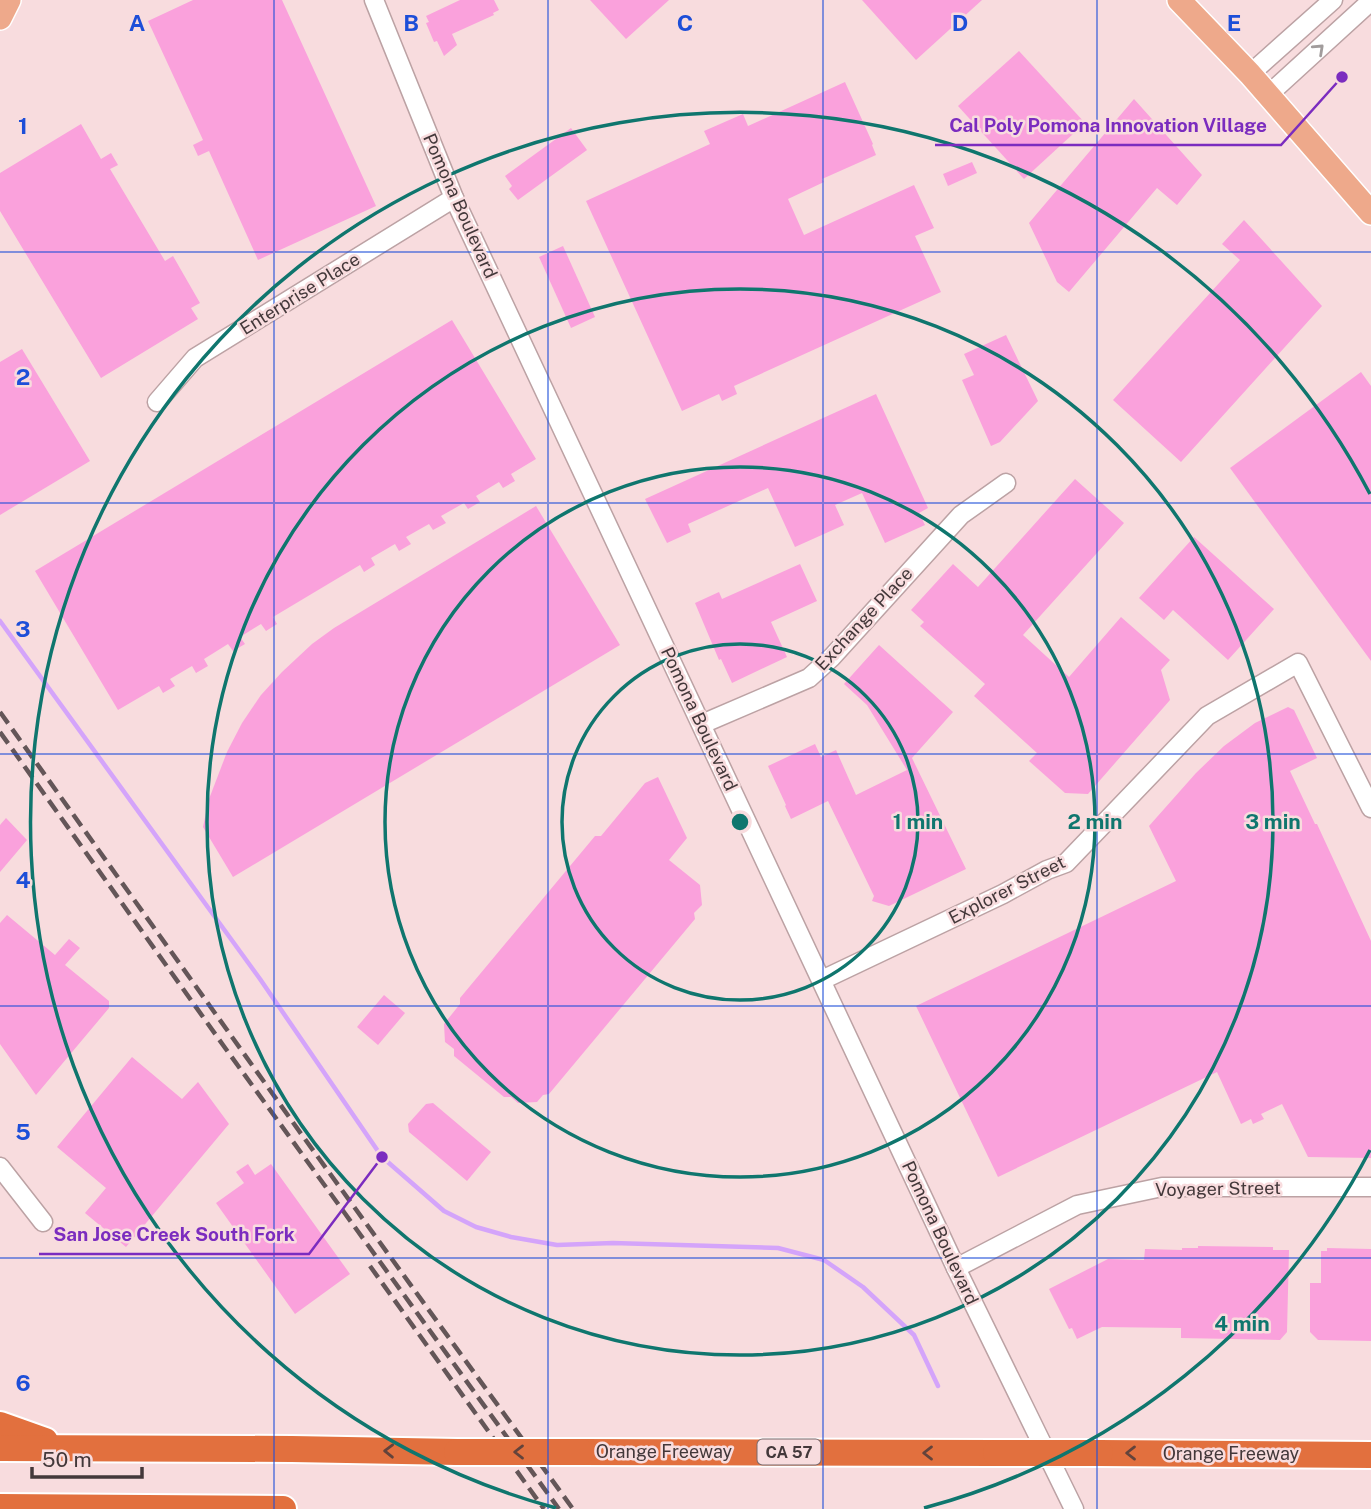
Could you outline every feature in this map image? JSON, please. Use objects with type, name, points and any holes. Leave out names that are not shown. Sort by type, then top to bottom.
[{"type":"highway","points":[[0,1425],[63,1448]]},
{"type":"highway","name":"Orange Freeway","points":[[0,1448],[1371,1455]]},
{"type":"highway","points":[[0,1507],[283,1509]]},
{"type":"main road","points":[[0,18],[9,0]]},
{"type":"main road","points":[[1178,0],[1251,74],[1371,214]]},
{"type":"street","name":"Pomona Boulevard","points":[[374,0],[454,198],[956,1268],[1074,1509]]},
{"type":"street","points":[[1251,74],[1333,0]]},
{"type":"street","points":[[1268,95],[1371,1]]},
{"type":"street","name":"Enterprise Place","points":[[157,402],[195,358],[454,198]]},
{"type":"street","name":"Exchange Place","points":[[702,724],[809,678],[832,657],[961,515],[1006,483]]},
{"type":"street","name":"Explorer Street","points":[[822,980],[1066,863],[1207,716],[1298,663],[1371,807]]},
{"type":"street","points":[[0,1167],[43,1222]]},
{"type":"street","name":"Voyager Street","points":[[956,1268],[1077,1205],[1162,1187],[1371,1187]]},
{"type":"building","points":[[193,0],[282,0],[376,206],[258,260],[209,151],[198,156],[193,145],[203,140],[148,21]]},
{"type":"building","points":[[460,0],[494,0],[499,10],[493,13],[494,15],[452,34],[457,45],[444,56],[437,41],[434,42],[426,16]]},
{"type":"building","points":[[590,0],[669,0],[626,39]]},
{"type":"building","points":[[862,0],[982,0],[916,60]]},
{"type":"building","points":[[1019,51],[1085,123],[1024,179],[958,106]]},
{"type":"building","points":[[845,82],[876,155],[822,179],[824,182],[788,199],[804,235],[914,185],[934,228],[915,236],[941,292],[734,386],[737,394],[722,401],[719,394],[682,411],[586,201],[710,144],[704,131],[743,114],[748,126]]},
{"type":"building","points":[[1134,99],[1202,175],[1177,205],[1157,188],[1069,292],[1057,282],[1029,223]]},
{"type":"building","points":[[81,124],[101,159],[111,153],[118,165],[110,169],[165,261],[173,256],[200,303],[191,308],[198,319],[101,378],[0,211],[0,173]]},
{"type":"building","points":[[571,128],[587,150],[518,200],[509,189],[512,186],[505,176]]},
{"type":"building","points":[[972,162],[977,173],[948,186],[943,174]]},
{"type":"building","points":[[1244,220],[1322,306],[1181,462],[1113,400],[1240,260],[1222,244]]},
{"type":"building","points":[[563,246],[595,317],[571,328],[539,257]]},
{"type":"building","points":[[452,320],[536,459],[511,474],[515,481],[503,488],[499,482],[476,496],[480,502],[468,509],[464,503],[441,516],[446,523],[433,530],[429,524],[406,537],[411,544],[399,551],[395,544],[371,558],[375,565],[364,572],[360,565],[273,617],[277,624],[266,631],[261,624],[240,637],[245,644],[233,651],[228,644],[204,659],[208,666],[196,673],[192,666],[170,679],[175,686],[163,693],[159,686],[118,710],[35,571]]},
{"type":"building","points":[[1006,335],[1038,401],[1000,442],[991,446],[962,380],[974,375],[964,354]]},
{"type":"building","points":[[22,349],[90,461],[0,515],[0,362]]},
{"type":"building","points":[[1361,372],[1371,386],[1371,661],[1230,468]]},
{"type":"building","points":[[876,394],[928,508],[919,513],[925,525],[885,543],[862,493],[835,505],[844,525],[795,547],[768,488],[688,524],[691,532],[667,543],[645,499]]},
{"type":"building","points":[[1075,479],[1124,523],[1023,635],[1069,677],[1121,617],[1170,660],[1161,670],[1170,700],[1088,794],[1065,793],[1029,761],[1037,753],[974,696],[985,684],[920,626],[924,622],[911,610],[953,564],[978,587]]},
{"type":"building","points":[[536,506],[620,645],[233,877],[203,827],[209,799],[227,752],[261,695],[312,644],[334,628]]},
{"type":"building","points":[[1194,537],[1274,609],[1228,660],[1173,610],[1164,620],[1139,598]]},
{"type":"building","points":[[800,564],[817,601],[771,622],[787,657],[732,683],[721,659],[719,660],[695,603],[719,592],[722,599]]},
{"type":"building","points":[[879,645],[953,712],[912,758],[966,869],[889,906],[872,901],[874,896],[828,801],[791,819],[768,766],[815,744],[821,757],[836,750],[856,795],[907,770],[867,705],[844,684]]},
{"type":"building","points":[[1288,707],[1294,710],[1317,758],[1290,771],[1371,941],[1371,1158],[1308,1157],[1282,1104],[1261,1114],[1264,1119],[1253,1124],[1251,1119],[1241,1124],[1217,1072],[998,1177],[916,1006],[1176,881],[1149,826],[1224,746],[1255,723]]},
{"type":"building","points":[[658,777],[687,838],[669,860],[700,885],[702,905],[694,913],[695,919],[549,1094],[543,1095],[537,1102],[518,1103],[511,1097],[504,1097],[454,1056],[454,1049],[445,1042],[444,1024],[460,1004],[460,998],[595,836],[601,836],[645,783]]},
{"type":"building","points":[[6,818],[27,840],[0,872],[0,825]]},
{"type":"building","points":[[7,915],[55,955],[69,939],[80,948],[65,965],[109,1001],[109,1008],[36,1095],[0,1044],[0,923]]},
{"type":"building","points":[[384,995],[405,1013],[378,1045],[357,1027]]},
{"type":"building","points":[[132,1057],[182,1099],[198,1082],[229,1124],[126,1247],[85,1213],[106,1188],[57,1147]]},
{"type":"building","points":[[433,1103],[491,1152],[467,1181],[409,1132],[408,1124],[426,1104]]},
{"type":"building","points":[[248,1164],[255,1175],[271,1164],[350,1274],[295,1314],[216,1203],[244,1183],[236,1172]]},
{"type":"building","points":[[1198,1246],[1273,1247],[1273,1250],[1289,1250],[1287,1332],[1280,1340],[1181,1338],[1181,1328],[1102,1327],[1077,1339],[1049,1289],[1108,1259],[1144,1260],[1145,1249],[1182,1250]]},
{"type":"building","points":[[1327,1248],[1371,1249],[1371,1341],[1318,1340],[1310,1332],[1310,1283],[1321,1283],[1321,1251],[1327,1251]]},
{"type":"waterway","points":[[0,621],[260,979],[382,1157],[444,1211],[476,1227],[511,1237],[557,1245],[613,1243],[778,1248],[824,1260],[863,1287],[914,1335],[938,1386]]},
{"type":"railway","points":[[0,712],[573,1509]]},
{"type":"railway","points":[[0,732],[559,1509]]},
{"type":"railway","points":[[370,1266],[544,1509]]},
{"type":"place","name":"Cal Poly Pomona Innovation Village","points":[[1342,77]]},
{"type":"place","name":"San Jose Creek South Fork","points":[[382,1157]]}]
